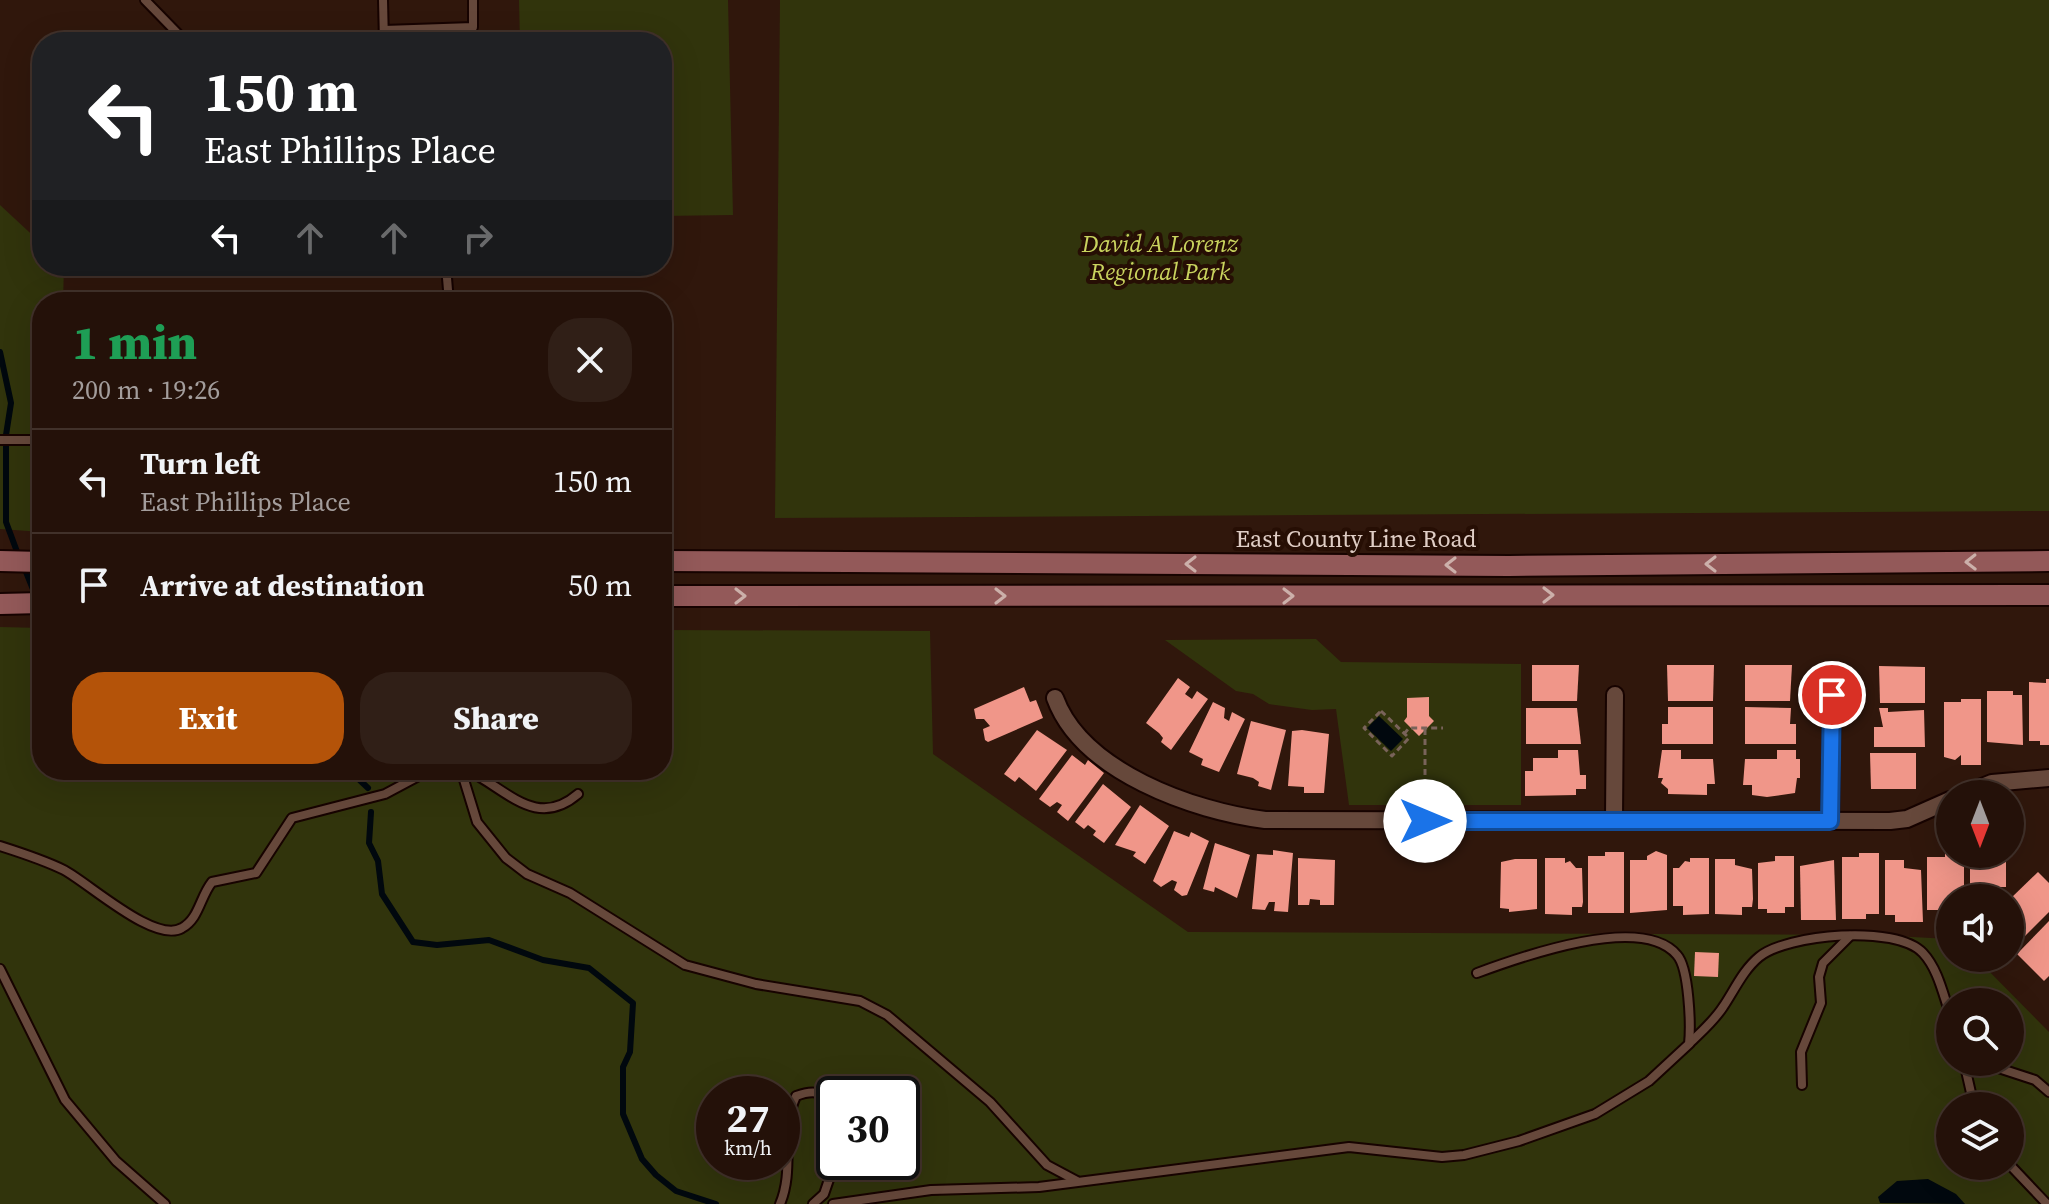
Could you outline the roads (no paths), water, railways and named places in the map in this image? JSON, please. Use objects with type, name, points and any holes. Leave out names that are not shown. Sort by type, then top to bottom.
[{"type":"main road","points":[[0,561],[32,562]]},
{"type":"main road","name":"East County Line Road","points":[[672,561],[1509,566],[2049,561]]},
{"type":"main road","points":[[672,596],[2049,595]]},
{"type":"main road","points":[[3,604],[32,603]]},
{"type":"street","points":[[1614,819],[1615,695]]},
{"type":"street","points":[[1830,821],[1832,695]]},
{"type":"street","points":[[1055,698],[1077,735],[1111,763],[1178,800],[1210,810],[1265,820],[1830,821],[1907,819],[1936,806]]},
{"type":"street","points":[[2005,780],[2049,778]]},
{"type":"lane","points":[[145,0],[176,32]]},
{"type":"lane","points":[[383,0],[384,30],[473,27],[473,0]]},
{"type":"lane","points":[[0,440],[32,440]]},
{"type":"lane","points":[[0,846],[67,872],[143,923],[163,932],[175,932],[194,919],[212,882],[256,873],[292,818],[385,794],[411,780]]},
{"type":"lane","points":[[464,780],[477,822],[506,858],[527,874],[570,893],[685,965],[756,984],[860,1001],[887,1015],[990,1102],[1047,1165],[1071,1180],[1086,1182]]},
{"type":"lane","points":[[484,780],[519,801],[543,810],[557,810],[578,794]]},
{"type":"lane","points":[[833,1204],[931,1190],[1086,1182],[1349,1147],[1442,1157],[1490,1150],[1595,1114],[1649,1081],[1722,1009],[1759,957],[1793,942],[1874,935],[1903,940],[1922,951],[1934,969],[1941,988]]},
{"type":"lane","points":[[1802,1085],[1801,1052],[1821,1003],[1819,977],[1823,963],[1851,936]]},
{"type":"lane","points":[[1477,973],[1562,944],[1642,939],[1665,943],[1679,957],[1687,980],[1689,1044]]},
{"type":"lane","points":[[0,969],[65,1100],[116,1161],[165,1204]]},
{"type":"lane","points":[[2023,1076],[2035,1080],[2049,1092]]},
{"type":"lane","points":[[780,1204],[788,1174],[786,1126],[796,1096],[807,1092],[816,1094]]},
{"type":"lane","points":[[1047,1165],[1051,1174],[1047,1186]]},
{"type":"lane","points":[[813,1204],[824,1194],[829,1180]]},
{"type":"lane","points":[[2024,1180],[2047,1204]]},
{"type":"waterway","points":[[0,352],[11,403],[6,435],[6,522],[19,557]]},
{"type":"waterway","points":[[24,567],[32,587]]},
{"type":"waterway","points":[[360,780],[368,788]]},
{"type":"waterway","points":[[371,812],[369,843],[378,861],[382,894],[413,942],[437,945],[489,940],[543,960],[589,968],[633,1003],[630,1052],[623,1067],[623,1114],[642,1159],[656,1175],[676,1191],[716,1204]]},
{"type":"park label","name":"David A Lorenz Regional Park","points":[[1160,258]]}]
